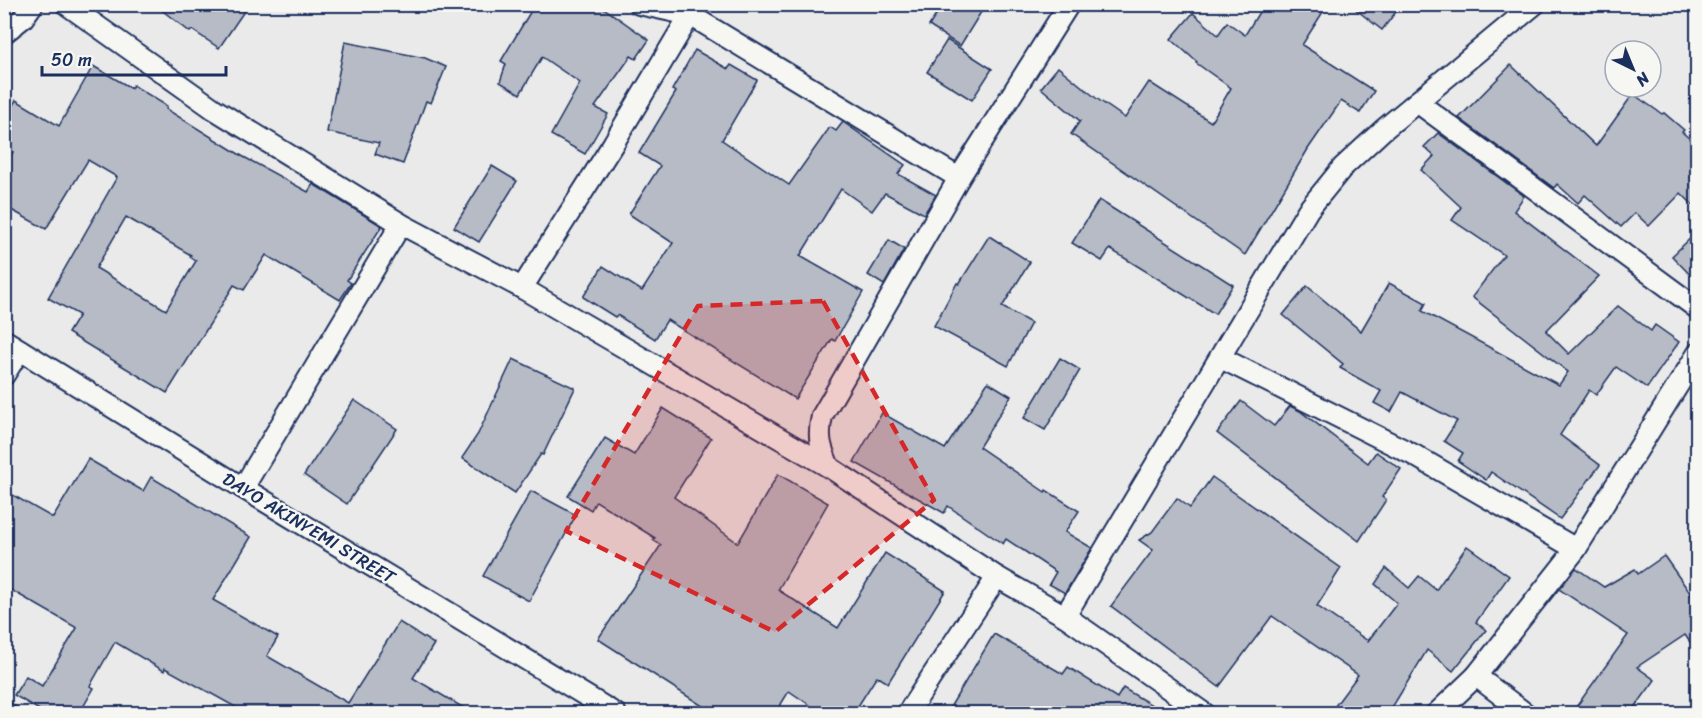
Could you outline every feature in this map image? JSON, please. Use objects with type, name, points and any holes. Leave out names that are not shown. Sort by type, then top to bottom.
[{"type":"street","points":[[4,33],[23,18],[33,4]]},
{"type":"street","points":[[66,4],[214,109],[401,224],[522,288],[828,467],[997,577],[1065,616],[1205,714]]},
{"type":"street","points":[[639,4],[690,15],[959,178]]},
{"type":"street","points":[[828,467],[818,433],[822,417],[959,178],[1069,4]]},
{"type":"street","points":[[1065,616],[1308,210],[1343,167],[1383,130],[1535,4]]},
{"type":"street","points":[[522,288],[613,144],[690,15]]},
{"type":"street","points":[[1417,102],[1698,309]]},
{"type":"street","points":[[243,488],[401,224]]},
{"type":"street","points":[[4,375],[12,345]]},
{"type":"street","name":"DAYO AKINYEMI STREET","points":[[12,345],[616,714]]},
{"type":"street","points":[[1436,714],[1476,676],[1576,549],[1698,353]]},
{"type":"street","points":[[1221,358],[1414,455],[1576,549]]},
{"type":"street","points":[[907,714],[997,577]]},
{"type":"street","points":[[1476,676],[1526,714]]},
{"type":"highlighted area","points":[[823,301],[934,500],[775,632],[566,531],[698,306]]},
{"type":"building","points":[[154,4],[249,4],[219,48],[192,30],[190,32]]},
{"type":"building","points":[[535,4],[598,4],[649,40],[636,59],[631,56],[595,107],[608,114],[585,154],[551,135],[580,83],[542,57],[520,94],[500,82],[506,64],[501,61]]},
{"type":"building","points":[[943,4],[986,4],[960,46],[929,26]]},
{"type":"building","points":[[1264,4],[1328,4],[1302,45],[1374,91],[1360,113],[1341,101],[1308,149],[1245,255],[1071,134],[1080,121],[1041,88],[1058,67],[1125,118],[1149,82],[1211,122],[1231,88],[1196,63],[1171,39],[1193,13],[1218,35],[1227,22],[1245,35]]},
{"type":"building","points":[[1349,4],[1402,4],[1382,30]]},
{"type":"building","points":[[947,40],[992,69],[972,100],[927,72]]},
{"type":"building","points":[[345,42],[425,58],[446,67],[431,103],[426,101],[403,164],[375,154],[379,143],[327,132]]},
{"type":"building","points":[[695,50],[728,69],[731,65],[757,80],[722,140],[789,185],[830,127],[836,131],[843,122],[905,165],[898,174],[936,195],[924,214],[885,193],[872,211],[841,189],[800,256],[863,292],[835,341],[832,339],[795,399],[667,320],[655,339],[583,297],[603,266],[642,291],[673,243],[629,214],[660,166],[639,153],[676,92],[672,90]]},
{"type":"building","points":[[1511,65],[1596,146],[1629,99],[1640,99],[1662,114],[1664,113],[1698,146],[1698,210],[1681,193],[1649,226],[1635,213],[1621,227],[1585,195],[1578,203],[1557,184],[1554,188],[1459,118]]},
{"type":"building","points":[[93,66],[131,88],[133,85],[167,106],[166,109],[242,156],[308,192],[313,184],[382,226],[347,280],[351,283],[340,300],[266,255],[244,290],[234,285],[167,393],[68,333],[79,315],[48,298],[117,177],[88,160],[46,229],[4,206],[4,167],[13,152],[4,147],[4,119],[16,100],[59,126]],"holes":[[[126,217],[191,255],[190,257],[196,261],[166,310],[96,268]]]},
{"type":"building","points":[[1438,133],[1524,196],[1514,211],[1599,276],[1546,331],[1569,354],[1618,306],[1651,331],[1655,325],[1679,342],[1647,388],[1616,367],[1596,395],[1589,390],[1560,435],[1600,465],[1560,519],[1491,472],[1486,480],[1458,461],[1463,453],[1444,441],[1457,421],[1402,392],[1391,412],[1374,403],[1381,391],[1340,368],[1343,364],[1283,315],[1307,286],[1361,331],[1389,283],[1426,303],[1422,311],[1559,385],[1568,372],[1472,297],[1504,255],[1452,220],[1461,207],[1421,170],[1434,156],[1424,147]]},
{"type":"building","points":[[492,166],[517,181],[479,242],[454,227]]},
{"type":"building","points":[[1099,200],[1233,285],[1215,314],[1110,249],[1102,261],[1072,243]]},
{"type":"building","points":[[1698,231],[1698,283],[1672,256]]},
{"type":"building","points":[[989,236],[1030,262],[1002,307],[1031,323],[1008,366],[934,326],[957,283],[959,284]]},
{"type":"building","points":[[889,240],[904,249],[884,285],[868,275]]},
{"type":"building","points":[[1060,358],[1080,370],[1045,430],[1024,418]]},
{"type":"building","points":[[513,359],[575,388],[543,455],[541,454],[515,493],[462,458],[478,434]]},
{"type":"building","points":[[988,382],[1011,396],[979,447],[1045,492],[1046,490],[1079,511],[1065,532],[1092,548],[1065,593],[1049,584],[1056,572],[1006,539],[1003,544],[948,506],[944,513],[854,462],[882,413],[945,449]]},
{"type":"building","points":[[354,400],[397,429],[347,504],[304,475]]},
{"type":"building","points":[[1241,401],[1274,426],[1290,406],[1300,411],[1368,463],[1376,452],[1401,469],[1382,497],[1386,500],[1359,541],[1217,433]]},
{"type":"building","points":[[663,408],[711,438],[674,497],[738,543],[778,474],[828,503],[778,590],[838,628],[885,553],[945,591],[888,683],[877,676],[853,714],[823,714],[789,691],[775,714],[715,714],[598,639],[661,545],[653,540],[655,538],[596,501],[591,510],[568,496],[605,438],[634,455]]},
{"type":"building","points":[[88,459],[143,491],[151,477],[251,537],[213,600],[278,637],[267,656],[348,703],[399,622],[434,644],[413,678],[474,714],[248,714],[165,668],[164,671],[115,642],[90,686],[94,688],[79,714],[46,714],[14,695],[26,676],[42,686],[77,628],[4,586],[4,490],[53,518]]},
{"type":"building","points":[[1212,477],[1341,568],[1317,606],[1368,641],[1397,603],[1375,584],[1386,568],[1409,588],[1419,576],[1436,590],[1467,546],[1509,576],[1476,622],[1486,630],[1453,671],[1427,650],[1388,714],[1329,714],[1358,675],[1272,616],[1219,687],[1111,606],[1153,550],[1139,540],[1152,532],[1177,498],[1190,508]]},
{"type":"building","points":[[531,491],[576,515],[529,601],[483,576]]},
{"type":"building","points":[[1664,556],[1698,604],[1698,653],[1685,635],[1637,667],[1655,680],[1630,714],[1571,714],[1628,635],[1559,589],[1576,568],[1604,587],[1635,569],[1638,574]]},
{"type":"building","points":[[994,634],[1063,674],[1068,667],[1117,698],[1123,688],[1167,714],[946,714]]}]
